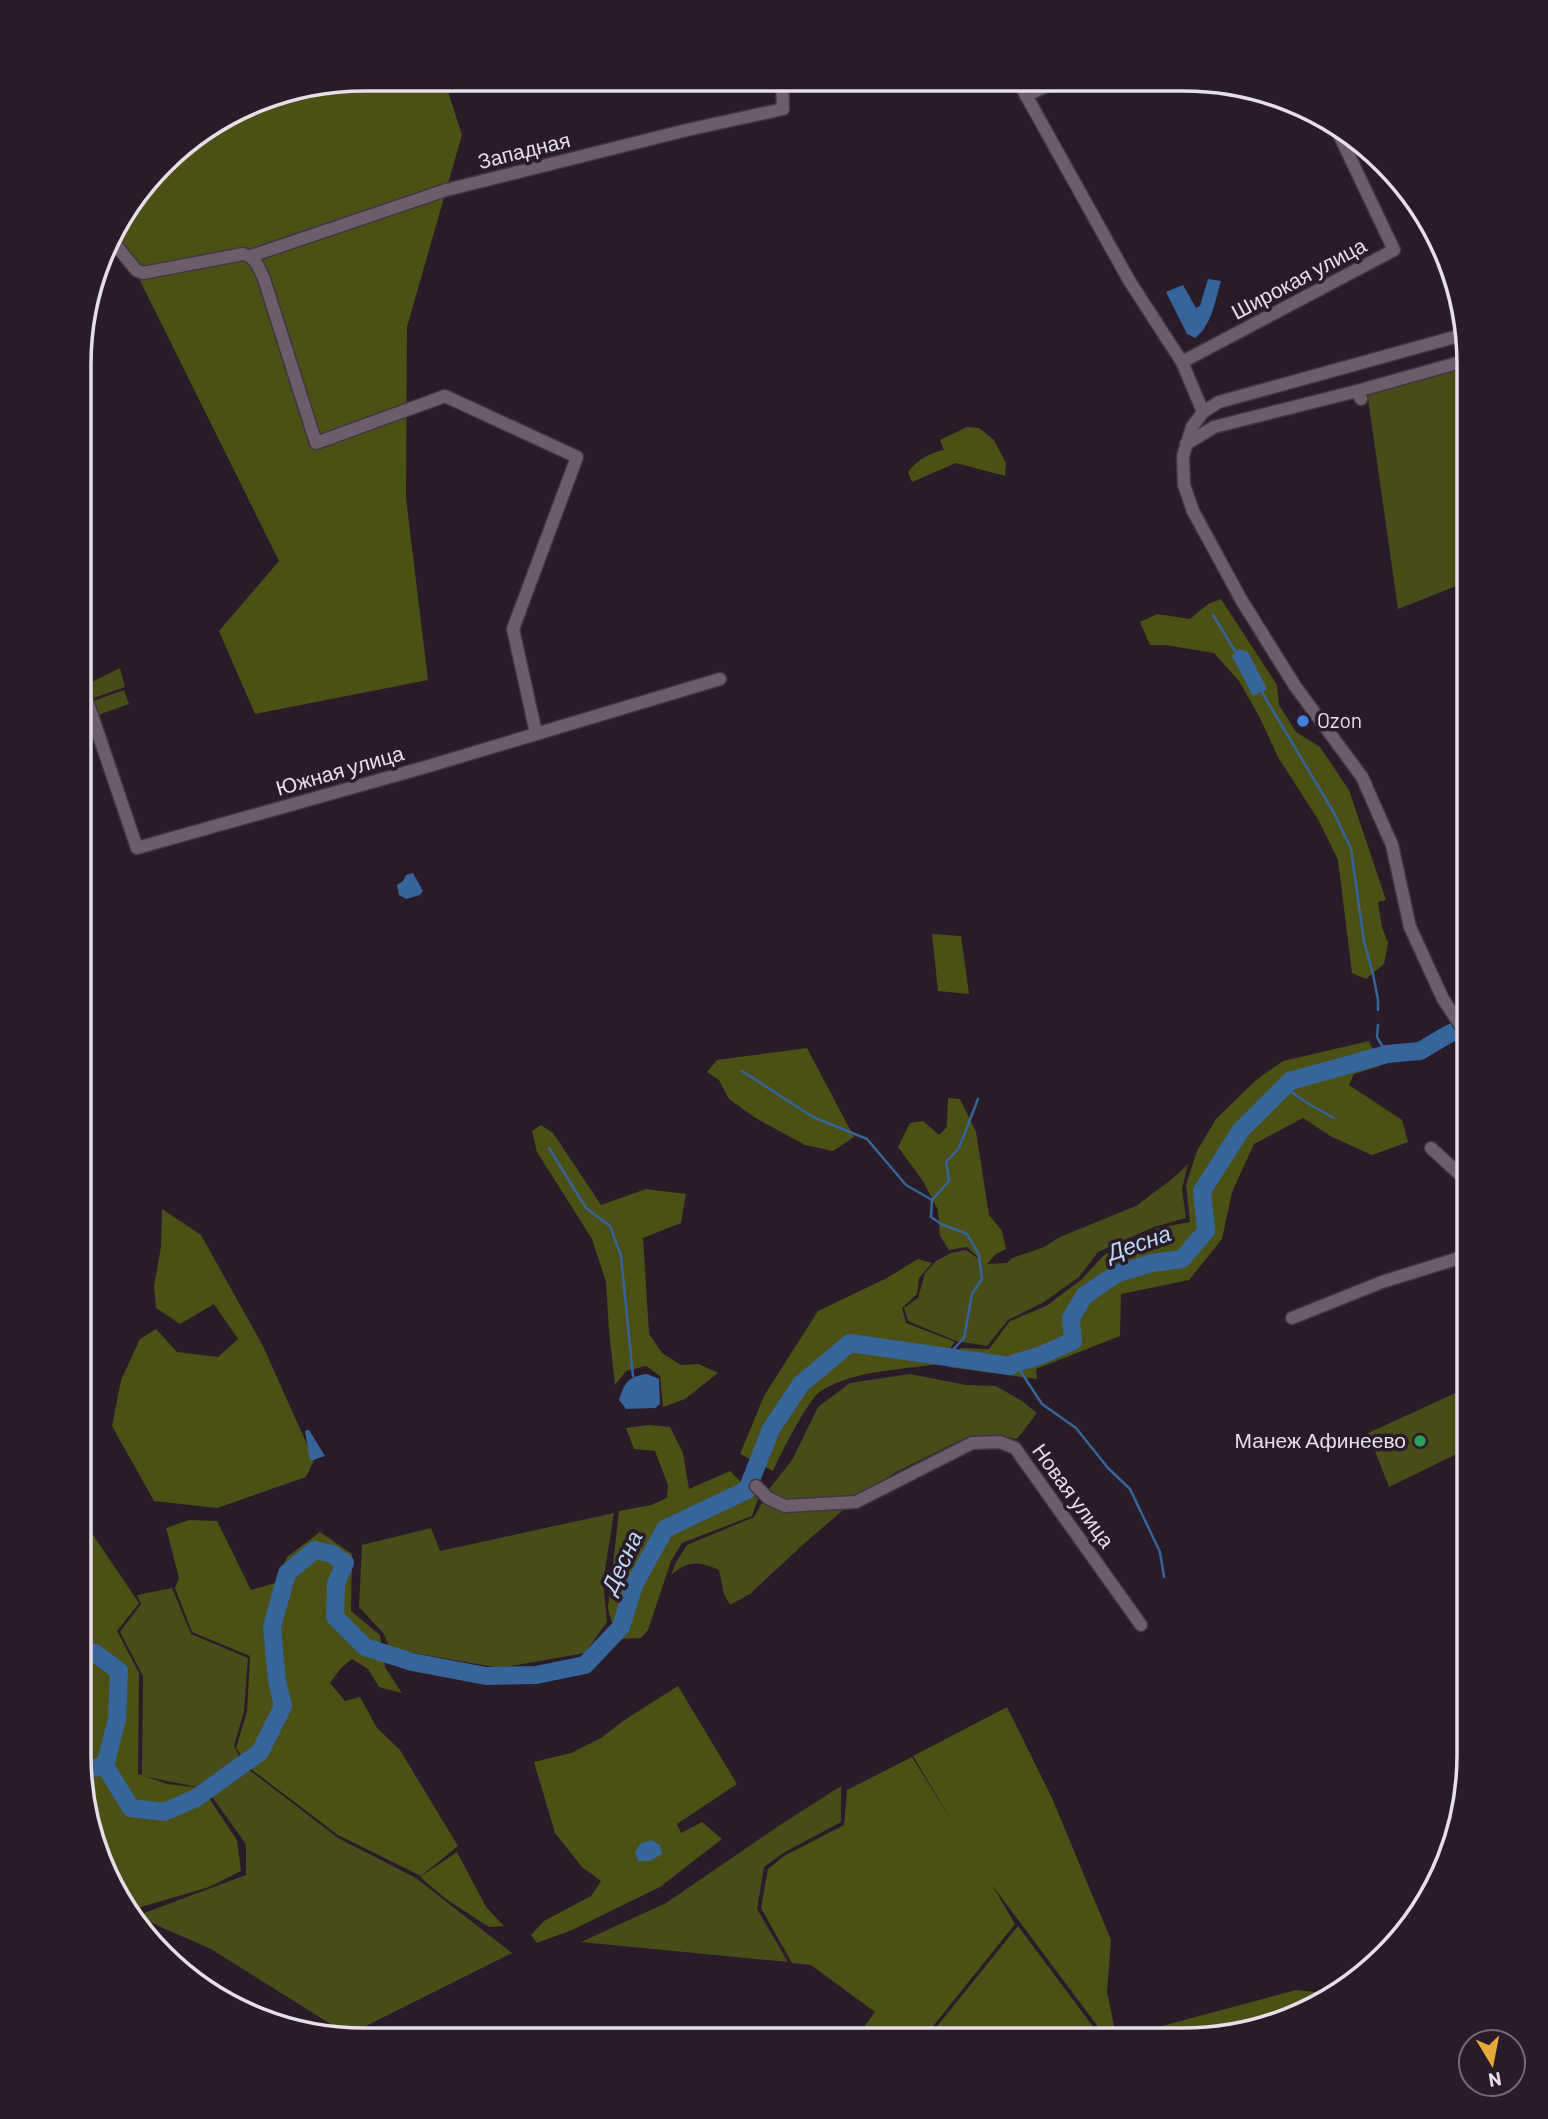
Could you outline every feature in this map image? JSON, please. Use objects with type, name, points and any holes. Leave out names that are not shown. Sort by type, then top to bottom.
[{"type":"street","name":"Западная","points":[[251,256],[446,190],[783,108],[784,91]]},
{"type":"street","points":[[1023,91],[1130,282],[1182,362],[1203,412]]},
{"type":"street","points":[[1026,96],[1036,91]]},
{"type":"street","name":"Широкая улица","points":[[1182,362],[1395,250],[1343,142]]},
{"type":"street","points":[[117,248],[136,270],[143,273],[243,254],[251,256],[264,279],[316,443],[445,396],[577,457],[513,629],[536,733]]},
{"type":"street","points":[[1455,337],[1219,402],[1203,412],[1192,427],[1183,456],[1184,485],[1193,511],[1242,601],[1296,686],[1362,777],[1392,845],[1410,927],[1443,999],[1457,1019]]},
{"type":"street","points":[[1186,444],[1214,427],[1359,395],[1457,364]]},
{"type":"street","name":"Южная улица","points":[[91,712],[137,848],[429,766],[720,678]]},
{"type":"street","points":[[1431,1148],[1457,1171]]},
{"type":"street","points":[[1292,1318],[1382,1282],[1457,1259]]},
{"type":"street","name":"Новая улица","points":[[756,1486],[768,1498],[785,1506],[856,1502],[972,1443],[1000,1442],[1015,1448],[1141,1625]]},
{"type":"green space","points":[[448,91],[462,135],[407,327],[406,498],[428,680],[255,714],[219,631],[279,561],[120,241],[147,198],[171,171],[198,147],[243,119],[276,105],[329,93]]},
{"type":"green space","points":[[1457,366],[1457,586],[1398,609],[1366,384]]},
{"type":"green space","points":[[967,427],[979,428],[994,440],[1006,463],[1005,476],[956,463],[912,482],[908,472],[920,460],[944,450],[940,440]]},
{"type":"green space","points":[[1221,599],[1277,685],[1279,705],[1296,732],[1320,747],[1349,790],[1386,900],[1378,902],[1388,943],[1384,964],[1366,979],[1352,973],[1338,860],[1319,821],[1278,757],[1239,681],[1214,653],[1150,645],[1140,622],[1157,614],[1190,619],[1208,604]]},
{"type":"green space","points":[[120,668],[125,687],[91,699],[91,682]]},
{"type":"green space","points":[[124,690],[129,704],[98,715],[93,701]]},
{"type":"green space","points":[[932,934],[961,936],[969,994],[938,991]]},
{"type":"green space","points":[[1369,1041],[1380,1066],[1354,1074],[1349,1085],[1402,1120],[1408,1142],[1372,1155],[1332,1137],[1303,1118],[1254,1144],[1232,1192],[1222,1239],[1189,1280],[1121,1294],[1120,1336],[1036,1369],[1037,1379],[948,1367],[961,1348],[989,1349],[1010,1321],[1046,1306],[1081,1280],[1104,1255],[1158,1228],[1190,1222],[1186,1185],[1197,1151],[1216,1119],[1256,1080],[1283,1061]]},
{"type":"green space","points":[[807,1048],[854,1137],[833,1151],[805,1145],[754,1117],[729,1099],[719,1080],[707,1072],[717,1060]]},
{"type":"green space","points":[[948,1098],[960,1099],[976,1132],[989,1215],[1002,1231],[1006,1249],[996,1254],[986,1265],[967,1247],[949,1250],[940,1236],[938,1210],[923,1181],[898,1147],[910,1123],[923,1121],[939,1135],[947,1127]]},
{"type":"green space","points":[[541,1125],[553,1133],[601,1205],[646,1189],[686,1194],[681,1223],[643,1238],[649,1334],[662,1353],[681,1365],[699,1364],[718,1373],[685,1399],[663,1407],[660,1376],[646,1366],[626,1371],[615,1385],[606,1282],[592,1239],[537,1152],[532,1131]]},
{"type":"green space","points":[[1188,1164],[1182,1189],[1186,1218],[1154,1227],[1098,1252],[1079,1277],[1044,1302],[1008,1320],[987,1346],[956,1341],[908,1321],[904,1308],[918,1298],[925,1273],[936,1261],[951,1253],[966,1250],[986,1264],[1007,1263],[1012,1258],[1044,1247],[1060,1237],[1136,1206]]},
{"type":"green space","points":[[162,1209],[201,1235],[263,1346],[314,1460],[306,1477],[217,1508],[154,1501],[112,1426],[121,1380],[140,1339],[156,1329],[177,1352],[218,1357],[238,1339],[214,1304],[180,1324],[156,1308],[154,1286],[161,1247]]},
{"type":"green space","points":[[918,1259],[932,1263],[919,1278],[917,1294],[902,1308],[906,1323],[955,1342],[938,1364],[863,1375],[821,1391],[802,1416],[773,1471],[740,1454],[764,1396],[818,1311],[887,1278]]},
{"type":"green space","points":[[910,1374],[966,1385],[996,1386],[1037,1413],[1017,1439],[996,1435],[967,1437],[896,1472],[867,1490],[750,1594],[730,1605],[724,1594],[719,1570],[694,1563],[671,1575],[687,1545],[754,1517],[770,1488],[792,1460],[818,1407],[850,1383]]},
{"type":"green space","name":"Манеж Афинеево","points":[[1457,1392],[1457,1454],[1389,1487],[1368,1433]]},
{"type":"green space","points":[[649,1425],[670,1427],[683,1453],[689,1489],[730,1471],[758,1499],[752,1516],[682,1543],[671,1561],[648,1630],[641,1638],[621,1639],[608,1608],[619,1511],[651,1505],[667,1498],[668,1485],[655,1451],[634,1449],[626,1428]]},
{"type":"green space","points":[[614,1513],[603,1582],[607,1622],[585,1653],[500,1668],[390,1649],[384,1634],[359,1607],[362,1545],[431,1528],[440,1551]]},
{"type":"green space","points":[[189,1520],[217,1521],[251,1590],[275,1583],[287,1557],[320,1532],[352,1554],[351,1611],[380,1635],[385,1667],[402,1693],[379,1687],[368,1669],[352,1659],[330,1683],[345,1701],[360,1697],[377,1728],[400,1750],[458,1846],[421,1876],[338,1835],[251,1769],[236,1748],[247,1712],[250,1656],[192,1632],[175,1588],[179,1578],[166,1528]]},
{"type":"green space","points":[[91,1532],[139,1603],[117,1631],[139,1673],[138,1774],[167,1784],[202,1788],[237,1840],[241,1871],[209,1887],[138,1908],[119,1876],[105,1843],[93,1790],[91,1755]]},
{"type":"green space","points":[[172,1588],[191,1634],[248,1658],[244,1711],[234,1746],[241,1759],[202,1788],[142,1776],[143,1676],[120,1632],[141,1604],[137,1595]]},
{"type":"green space","points":[[678,1686],[737,1784],[677,1824],[681,1833],[702,1822],[722,1839],[660,1887],[572,1930],[537,1943],[531,1935],[544,1921],[591,1896],[601,1881],[582,1867],[555,1833],[534,1762],[571,1753],[601,1738]]},
{"type":"green space","points":[[1007,1707],[1052,1798],[1111,1940],[1107,1992],[1114,2028],[1099,2028],[992,1885],[1015,1924],[932,2028],[863,2028],[875,2012],[811,1965],[792,1963],[761,1908],[768,1869],[784,1856],[844,1825],[847,1790],[912,1757],[953,1823],[913,1756]]},
{"type":"green space","points":[[248,1769],[338,1838],[416,1878],[512,1953],[362,2028],[334,2026],[211,1949],[147,1921],[142,1914],[246,1875],[246,1844],[210,1794]]},
{"type":"green space","points":[[841,1786],[841,1822],[783,1853],[764,1867],[757,1909],[788,1962],[581,1942],[666,1903]]},
{"type":"green space","points":[[457,1852],[486,1907],[504,1926],[489,1927],[446,1899],[420,1877]]},
{"type":"green space","points":[[1018,1926],[1094,2028],[936,2028]]},
{"type":"green space","points":[[1296,1990],[1318,1992],[1272,2014],[1237,2023],[1154,2028]]},
{"type":"water","points":[[1208,279],[1221,281],[1209,320],[1195,338],[1187,334],[1166,292],[1183,285],[1196,308],[1200,306]]},
{"type":"water","points":[[1239,649],[1248,652],[1267,689],[1253,696],[1232,656]]},
{"type":"water","points":[[413,873],[423,891],[420,895],[406,899],[399,895],[397,885],[406,875]]},
{"type":"water","points":[[647,1374],[659,1379],[660,1404],[655,1408],[626,1409],[619,1400],[625,1385],[635,1377]]},
{"type":"water","points":[[309,1430],[325,1456],[310,1461],[305,1431]]},
{"type":"water","points":[[651,1840],[660,1845],[662,1854],[650,1861],[638,1861],[635,1852],[640,1844]]},
{"type":"waterway","points":[[1213,615],[1237,654]]},
{"type":"waterway","points":[[1260,689],[1334,813],[1351,849],[1364,942],[1373,974],[1378,1010]]},
{"type":"waterway","points":[[1378,1025],[1377,1037],[1387,1054]]},
{"type":"waterway","name":"Десна","points":[[91,1653],[119,1671],[117,1719],[105,1766],[131,1808],[164,1812],[196,1798],[260,1752],[283,1706],[277,1681],[272,1627],[287,1573],[315,1550],[332,1554],[345,1563],[336,1584],[335,1617],[365,1647],[412,1662],[486,1676],[536,1675],[585,1665],[621,1627],[634,1585],[665,1529],[747,1490],[771,1429],[801,1384],[850,1343],[1010,1366],[1073,1341],[1071,1318],[1084,1296],[1116,1274],[1152,1263],[1182,1259],[1206,1231],[1202,1191],[1241,1130],[1290,1081],[1387,1054],[1420,1051],[1457,1030]]},
{"type":"waterway","points":[[742,1071],[813,1117],[867,1139],[906,1185],[932,1200]]},
{"type":"waterway","points":[[1284,1087],[1334,1118]]},
{"type":"waterway","points":[[946,1357],[964,1338],[972,1294],[982,1279],[979,1255],[967,1234],[931,1217],[932,1200],[949,1181],[946,1162],[959,1148],[978,1099]]},
{"type":"waterway","points":[[549,1148],[586,1208],[610,1226],[621,1256],[633,1376]]},
{"type":"waterway","points":[[1015,1363],[1042,1404],[1076,1428],[1108,1468],[1130,1489],[1160,1552],[1164,1577]]},
{"type":"waterway","points":[[92,1768],[105,1766]]},
{"type":"place","name":"Ozon","points":[[1303,721]]},
{"type":"place","name":"Манеж Афинеево","points":[[1420,1441]]}]
